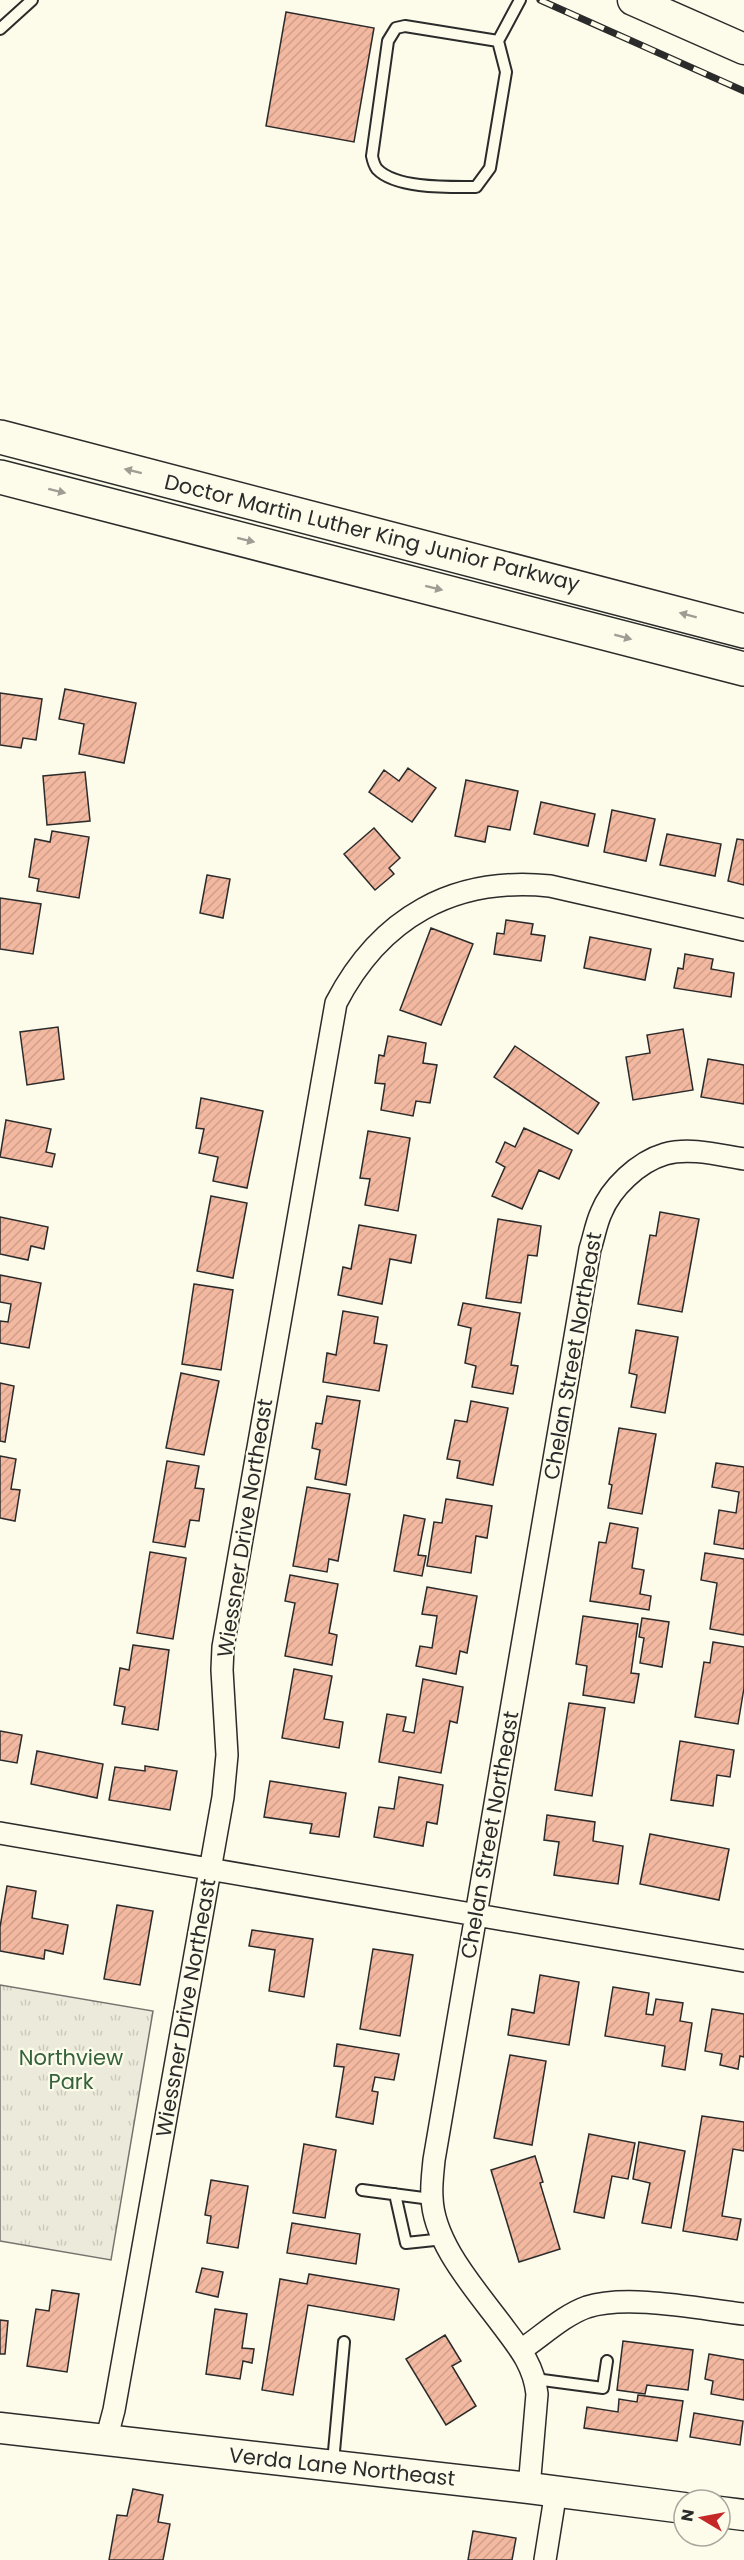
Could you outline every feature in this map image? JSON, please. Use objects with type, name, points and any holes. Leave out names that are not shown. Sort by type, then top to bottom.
[{"type":"highway","name":"Doctor Martin Luther King Junior Parkway","points":[[0,437],[744,631]]},
{"type":"highway","name":"Doctor Martin Luther King Junior Parkway","points":[[0,477],[744,669]]},
{"type":"street","points":[[633,0],[744,49]]},
{"type":"street","name":"Wiessner Drive Northeast","points":[[106,2440],[114,2410],[223,1797],[227,1755],[222,1670],[223,1647],[336,1003],[351,974],[400,922],[461,892],[490,886],[522,883],[576,891],[744,930]]},
{"type":"street","name":"Chelan Street Northeast","points":[[545,2560],[543,2490],[535,2379],[521,2350],[453,2258],[438,2227],[431,2199],[434,2160],[590,1249],[601,1212],[619,1185],[636,1170],[665,1154],[702,1152],[744,1159]]},
{"type":"street","points":[[0,1833],[210,1871],[744,1961]]},
{"type":"street","points":[[521,2350],[586,2308],[608,2303],[632,2302],[744,2314]]},
{"type":"street","name":"Verda Lane Northeast","points":[[0,2428],[672,2506]]},
{"type":"lane","points":[[0,29],[32,0]]},
{"type":"lane","points":[[498,41],[405,26],[396,28],[388,41],[372,156],[375,167],[386,176],[412,184],[476,187],[490,168],[506,72],[498,41],[520,0]]},
{"type":"lane","points":[[362,2190],[431,2199]]},
{"type":"lane","points":[[395,2194],[406,2243],[444,2239]]},
{"type":"lane","points":[[332,2466],[344,2342]]},
{"type":"lane","points":[[535,2379],[603,2388],[607,2361]]},
{"type":"green space","name":"Northview Park","points":[[0,1985],[153,2011],[111,2260],[0,2241]]},
{"type":"building","points":[[286,12],[374,28],[354,142],[266,126]]},
{"type":"building","points":[[65,689],[136,703],[124,763],[79,754],[84,724],[59,719]]},
{"type":"building","points":[[0,693],[42,699],[36,740],[23,738],[21,748],[0,745]]},
{"type":"building","points":[[408,768],[436,788],[412,822],[369,792],[384,770],[399,781]]},
{"type":"building","points":[[85,772],[90,821],[47,825],[43,776]]},
{"type":"building","points":[[466,780],[518,791],[510,830],[488,826],[485,842],[455,836]]},
{"type":"building","points":[[541,802],[595,814],[588,846],[534,834]]},
{"type":"building","points":[[612,810],[655,819],[646,861],[604,852]]},
{"type":"building","points":[[374,828],[400,858],[389,868],[394,874],[375,890],[344,854]]},
{"type":"building","points":[[52,831],[89,837],[79,898],[37,891],[39,879],[29,877],[35,839],[50,842]]},
{"type":"building","points":[[667,834],[721,844],[715,876],[660,865]]},
{"type":"building","points":[[737,839],[744,840],[744,885],[728,881]]},
{"type":"building","points":[[207,875],[230,879],[223,918],[200,913]]},
{"type":"building","points":[[0,898],[41,904],[33,954],[0,949]]},
{"type":"building","points":[[506,920],[533,924],[531,934],[545,936],[541,961],[494,954],[497,933],[504,934]]},
{"type":"building","points":[[431,928],[473,944],[441,1025],[400,1010]]},
{"type":"building","points":[[590,937],[651,949],[645,980],[584,968]]},
{"type":"building","points":[[685,954],[713,959],[711,969],[734,973],[731,997],[674,988],[678,968],[683,969]]},
{"type":"building","points":[[58,1027],[64,1079],[27,1085],[20,1032]]},
{"type":"building","points":[[683,1029],[693,1090],[633,1100],[626,1057],[650,1053],[647,1035]]},
{"type":"building","points":[[388,1036],[426,1043],[423,1063],[437,1065],[430,1103],[416,1101],[413,1116],[381,1110],[385,1084],[375,1083],[379,1055],[384,1056]]},
{"type":"building","points":[[515,1046],[599,1103],[578,1134],[494,1077]]},
{"type":"building","points":[[708,1059],[744,1065],[744,1104],[701,1097]]},
{"type":"building","points":[[201,1098],[263,1111],[247,1188],[213,1181],[218,1157],[199,1153],[204,1129],[196,1128]]},
{"type":"building","points":[[6,1120],[51,1129],[46,1152],[55,1154],[52,1167],[0,1157]]},
{"type":"building","points":[[524,1128],[572,1150],[559,1179],[539,1170],[522,1209],[492,1196],[505,1167],[496,1162],[505,1142],[515,1147]]},
{"type":"building","points":[[368,1131],[410,1138],[398,1211],[365,1205],[370,1179],[360,1178]]},
{"type":"building","points":[[211,1196],[247,1203],[233,1278],[197,1271]]},
{"type":"building","points":[[660,1212],[699,1219],[682,1312],[638,1304],[650,1235],[656,1236]]},
{"type":"building","points":[[0,1217],[48,1227],[44,1249],[31,1246],[28,1260],[0,1254]]},
{"type":"building","points":[[498,1219],[541,1226],[537,1256],[528,1255],[521,1303],[486,1298]]},
{"type":"building","points":[[359,1225],[416,1235],[411,1263],[390,1259],[382,1304],[338,1295],[343,1267],[351,1269]]},
{"type":"building","points":[[0,1275],[41,1283],[29,1348],[0,1343],[0,1321],[8,1322],[11,1304],[0,1302]]},
{"type":"building","points":[[194,1284],[233,1290],[221,1370],[182,1364]]},
{"type":"building","points":[[463,1303],[520,1313],[511,1365],[518,1366],[513,1394],[472,1387],[476,1366],[465,1363],[471,1328],[458,1325]]},
{"type":"building","points":[[343,1311],[378,1317],[374,1343],[387,1345],[379,1391],[323,1382],[327,1353],[336,1355]]},
{"type":"building","points":[[636,1330],[678,1337],[665,1413],[631,1407],[637,1375],[629,1373]]},
{"type":"building","points":[[181,1373],[219,1381],[204,1455],[166,1448]]},
{"type":"building","points":[[0,1383],[14,1386],[5,1442],[0,1441]]},
{"type":"building","points":[[327,1396],[360,1401],[346,1485],[315,1479],[320,1450],[312,1448],[316,1423],[322,1424]]},
{"type":"building","points":[[471,1401],[508,1408],[493,1485],[457,1478],[460,1461],[447,1459],[455,1420],[467,1422]]},
{"type":"building","points":[[619,1428],[656,1434],[642,1514],[608,1508],[612,1485],[609,1484]]},
{"type":"building","points":[[0,1456],[16,1459],[11,1489],[20,1490],[15,1521],[0,1518]]},
{"type":"building","points":[[167,1461],[199,1466],[195,1488],[204,1489],[199,1521],[190,1520],[185,1547],[153,1542]]},
{"type":"building","points":[[716,1463],[744,1467],[744,1549],[714,1544],[719,1510],[736,1513],[739,1492],[712,1487]]},
{"type":"building","points":[[307,1487],[350,1494],[338,1561],[329,1559],[327,1572],[293,1566]]},
{"type":"building","points":[[446,1499],[492,1506],[487,1538],[476,1536],[471,1573],[427,1566],[434,1522],[442,1523]]},
{"type":"building","points":[[404,1515],[425,1519],[418,1555],[426,1556],[422,1576],[394,1571]]},
{"type":"building","points":[[610,1523],[638,1528],[632,1568],[644,1570],[640,1594],[651,1596],[649,1610],[590,1601],[599,1542],[606,1543]]},
{"type":"building","points":[[150,1552],[186,1558],[173,1639],[137,1633]]},
{"type":"building","points":[[705,1553],[744,1559],[744,1635],[710,1629],[717,1583],[701,1580]]},
{"type":"building","points":[[290,1575],[338,1584],[329,1633],[337,1635],[332,1665],[285,1656],[295,1603],[285,1601]]},
{"type":"building","points":[[427,1587],[477,1596],[467,1653],[460,1651],[456,1674],[416,1666],[420,1646],[432,1648],[437,1616],[422,1614]]},
{"type":"building","points":[[583,1616],[638,1624],[631,1673],[639,1674],[634,1703],[583,1695],[587,1666],[576,1664]]},
{"type":"building","points":[[642,1618],[669,1622],[662,1667],[640,1663],[644,1638],[639,1637]]},
{"type":"building","points":[[713,1642],[744,1647],[744,1688],[738,1724],[695,1717],[704,1662],[710,1663]]},
{"type":"building","points":[[133,1645],[169,1650],[158,1730],[122,1724],[125,1707],[114,1705],[120,1668],[129,1670]]},
{"type":"building","points":[[294,1669],[332,1676],[324,1719],[343,1722],[339,1748],[282,1738]]},
{"type":"building","points":[[423,1679],[463,1687],[457,1723],[450,1721],[441,1773],[379,1762],[387,1714],[406,1717],[403,1731],[414,1733]]},
{"type":"building","points":[[569,1703],[605,1708],[592,1796],[555,1790]]},
{"type":"building","points":[[0,1731],[22,1735],[17,1763],[0,1760]]},
{"type":"building","points":[[680,1741],[734,1750],[730,1777],[717,1775],[713,1806],[671,1800]]},
{"type":"building","points":[[37,1751],[103,1764],[97,1798],[31,1784]]},
{"type":"building","points":[[145,1766],[177,1771],[170,1810],[109,1800],[115,1767],[145,1771]]},
{"type":"building","points":[[399,1777],[443,1785],[437,1824],[427,1822],[423,1846],[374,1837],[379,1807],[394,1809]]},
{"type":"building","points":[[270,1781],[346,1793],[339,1837],[310,1833],[312,1824],[264,1817]]},
{"type":"building","points":[[547,1815],[595,1822],[593,1841],[623,1846],[618,1884],[554,1875],[559,1842],[544,1840]]},
{"type":"building","points":[[650,1834],[729,1849],[719,1900],[640,1884]]},
{"type":"building","points":[[7,1886],[36,1891],[32,1918],[68,1925],[63,1954],[45,1950],[44,1959],[0,1951],[0,1927]]},
{"type":"building","points":[[117,1905],[153,1911],[140,1985],[104,1979]]},
{"type":"building","points":[[252,1930],[313,1939],[304,1997],[269,1991],[275,1950],[249,1946]]},
{"type":"building","points":[[373,1949],[413,1955],[400,2036],[360,2029]]},
{"type":"building","points":[[540,1975],[579,1982],[569,2045],[508,2035],[512,2009],[534,2013]]},
{"type":"building","points":[[613,1987],[649,1993],[646,2014],[653,2015],[656,1999],[683,2003],[680,2021],[692,2023],[685,2070],[662,2066],[665,2046],[605,2036]]},
{"type":"building","points":[[712,2009],[744,2014],[744,2057],[740,2056],[738,2069],[720,2065],[722,2054],[705,2051]]},
{"type":"building","points":[[337,2044],[399,2054],[394,2080],[375,2077],[372,2091],[378,2092],[373,2124],[336,2117],[344,2067],[334,2066]]},
{"type":"building","points":[[510,2055],[546,2061],[532,2145],[494,2138]]},
{"type":"building","points":[[702,2116],[744,2122],[744,2151],[733,2149],[722,2216],[741,2219],[737,2240],[683,2231]]},
{"type":"building","points":[[589,2134],[635,2143],[628,2179],[612,2176],[604,2218],[574,2212]]},
{"type":"building","points":[[639,2142],[685,2151],[671,2228],[642,2223],[650,2183],[633,2179]]},
{"type":"building","points":[[304,2144],[336,2150],[325,2218],[293,2213]]},
{"type":"building","points":[[535,2156],[543,2182],[540,2183],[560,2249],[519,2262],[491,2170]]},
{"type":"building","points":[[211,2180],[248,2186],[238,2248],[207,2243],[211,2216],[205,2215]]},
{"type":"building","points":[[292,2223],[360,2234],[356,2264],[287,2253]]},
{"type":"building","points":[[202,2268],[223,2272],[218,2297],[196,2292]]},
{"type":"building","points":[[309,2274],[399,2289],[394,2320],[308,2305],[293,2395],[262,2390],[280,2279],[307,2284]]},
{"type":"building","points":[[52,2290],[79,2294],[67,2372],[27,2366],[36,2309],[49,2311]]},
{"type":"building","points":[[215,2309],[247,2314],[242,2348],[254,2349],[252,2363],[243,2361],[240,2379],[206,2374]]},
{"type":"building","points":[[0,2320],[8,2321],[5,2354],[0,2354]]},
{"type":"building","points":[[445,2335],[461,2361],[452,2366],[476,2406],[446,2425],[406,2359]]},
{"type":"building","points":[[623,2341],[693,2350],[688,2390],[647,2385],[645,2394],[617,2390]]},
{"type":"building","points":[[709,2354],[744,2360],[744,2400],[711,2394],[713,2381],[705,2379]]},
{"type":"building","points":[[638,2395],[683,2401],[677,2441],[584,2428],[587,2407],[618,2412],[619,2399],[637,2402]]},
{"type":"building","points":[[694,2413],[743,2421],[740,2445],[690,2437]]},
{"type":"building","points":[[133,2489],[163,2495],[158,2522],[170,2524],[163,2560],[109,2560],[117,2515],[127,2516]]},
{"type":"building","points":[[473,2531],[516,2538],[512,2560],[468,2560]]},
{"type":"railway","points":[[540,0],[744,91]]}]
